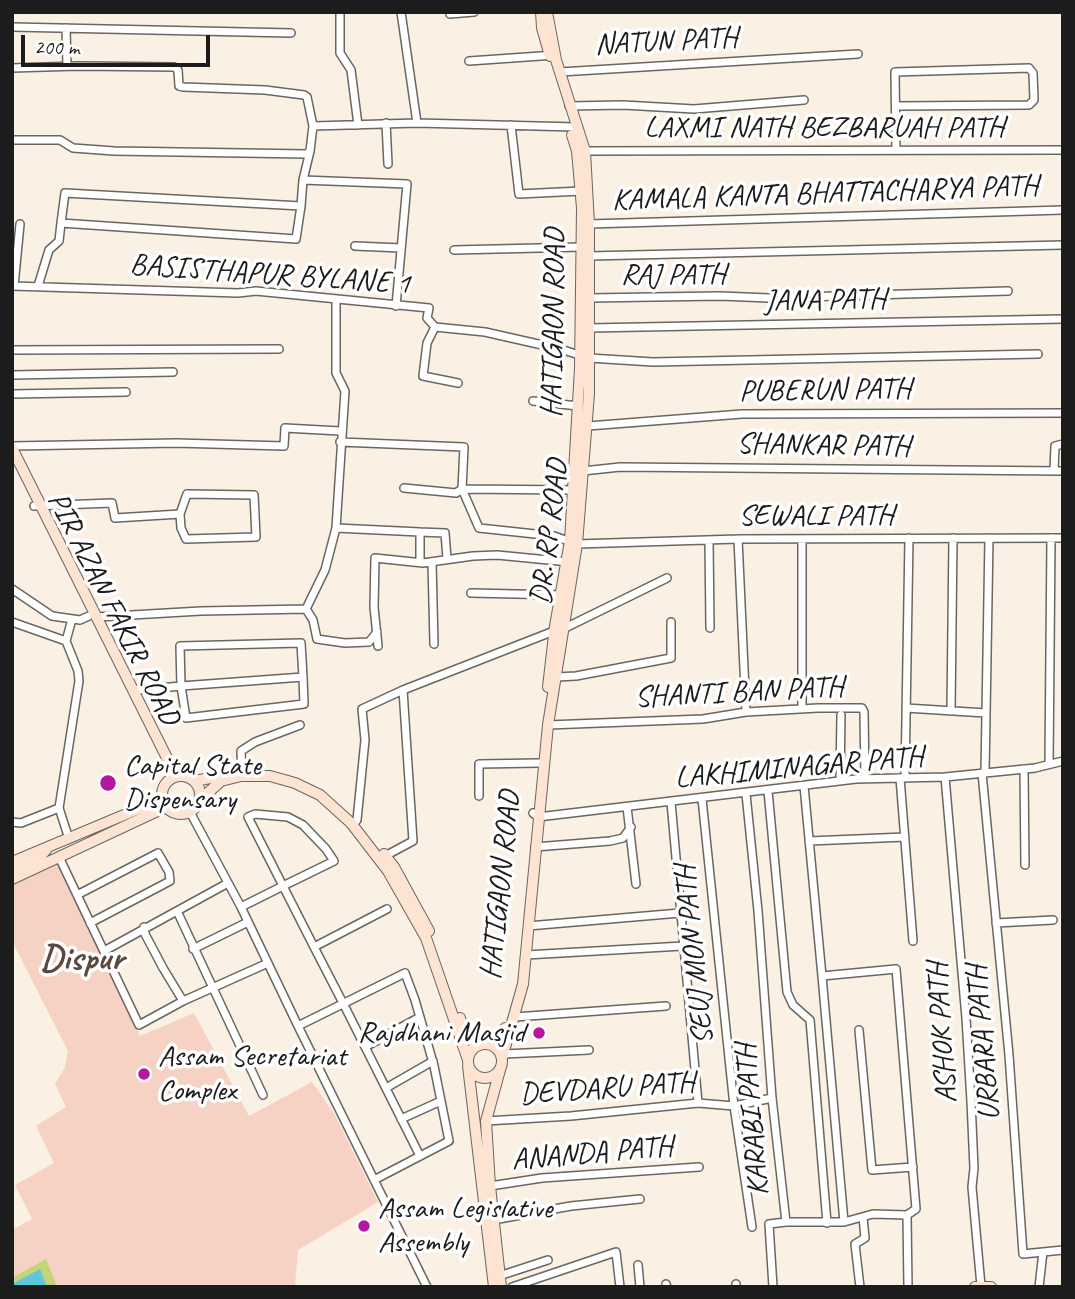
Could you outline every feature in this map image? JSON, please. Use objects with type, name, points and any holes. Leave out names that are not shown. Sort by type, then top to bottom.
[{"type":"main road","points":[[541,12],[572,127]]},
{"type":"main road","name":"DR. RP ROAD","points":[[503,1056],[523,984],[536,847],[535,815],[556,677],[559,630],[574,542],[588,426],[585,357],[589,328],[589,224],[581,151],[572,127],[560,72],[552,55],[547,12]]},
{"type":"main road","name":"HATIGAON ROAD","points":[[574,542],[573,490],[578,405],[585,357],[581,151]]},
{"type":"main road","name":"PIR AZAN FAKIR ROAD","points":[[12,447],[38,506],[173,778]]},
{"type":"main road","name":"PIR AZAN FAKIR ROAD","points":[[12,462],[38,506]]},
{"type":"main road","name":"HATIGAON ROAD","points":[[482,1045],[503,1038],[519,978],[539,763],[559,630],[561,595],[570,562]]},
{"type":"main road","points":[[93,617],[133,690],[173,778]]},
{"type":"main road","points":[[500,1070],[491,1077],[480,1078],[475,1075],[468,1063],[426,938],[388,871],[355,823],[320,795],[295,783],[270,776],[241,776],[221,781],[190,812],[177,814],[164,803],[163,788],[173,778],[183,776],[195,781],[272,771],[296,777],[324,791],[355,823],[385,856],[431,933],[463,1028],[482,1045],[497,1049],[503,1056],[500,1070],[486,1121],[500,1281]]},
{"type":"main road","points":[[195,781],[200,790],[200,800]]},
{"type":"main road","points":[[12,862],[164,803]]},
{"type":"main road","points":[[12,879],[164,803]]},
{"type":"main road","points":[[12,870],[37,860],[49,847]]},
{"type":"main road","points":[[482,1045],[469,1054],[468,1063],[494,1287]]},
{"type":"street","points":[[340,12],[340,53],[351,70],[358,125]]},
{"type":"street","points":[[401,12],[416,123]]},
{"type":"street","points":[[450,14],[474,12]]},
{"type":"street","points":[[12,27],[291,33]]},
{"type":"street","points":[[65,28],[67,66]]},
{"type":"street","name":"NATUN PATH","points":[[560,72],[858,54]]},
{"type":"street","points":[[469,61],[552,55]]},
{"type":"street","points":[[12,68],[174,67],[178,70],[179,86],[183,87],[299,93],[307,97],[313,126],[296,239],[61,223]]},
{"type":"street","points":[[896,150],[895,72],[1029,68],[1033,73],[1034,100],[1028,105],[897,106]]},
{"type":"street","points":[[569,106],[623,105],[694,109],[804,100]]},
{"type":"street","points":[[386,123],[388,164]]},
{"type":"street","points":[[313,126],[416,123],[572,127]]},
{"type":"street","points":[[511,125],[519,194],[580,191]]},
{"type":"street","points":[[12,141],[60,139],[73,148],[114,151],[307,154],[310,151]]},
{"type":"street","name":"LAXMI NATH BEZBARUAH PATH","points":[[581,151],[1063,149]]},
{"type":"street","points":[[303,180],[407,184],[396,306]]},
{"type":"street","points":[[38,286],[49,250],[59,241],[65,193],[302,206]]},
{"type":"street","name":"KAMALA KANTA BHATTACHARYA PATH","points":[[589,224],[1063,210]]},
{"type":"street","points":[[13,286],[20,223]]},
{"type":"street","points":[[589,256],[1063,244]]},
{"type":"street","points":[[355,246],[401,248]]},
{"type":"street","points":[[454,250],[581,247]]},
{"type":"street","name":"BASISTHAPUR BYLANE 1","points":[[13,286],[238,293],[256,291],[429,308],[428,318],[435,327],[485,332],[585,357],[653,362],[1038,354]]},
{"type":"street","name":"RAJ PATH","points":[[589,298],[769,298],[1008,290]]},
{"type":"street","points":[[306,609],[325,570],[336,528],[340,431],[345,391],[336,373],[336,300]]},
{"type":"street","name":"JANA PATH","points":[[589,328],[1063,319]]},
{"type":"street","points":[[435,327],[427,342],[423,376],[458,383]]},
{"type":"street","points":[[12,350],[279,349]]},
{"type":"street","points":[[12,375],[173,372]]},
{"type":"street","points":[[12,394],[126,392]]},
{"type":"street","points":[[533,401],[578,405]]},
{"type":"street","name":"PUBERUN PATH","points":[[588,426],[742,414],[1063,413]]},
{"type":"street","points":[[12,447],[176,443],[284,446],[285,428],[340,431]]},
{"type":"street","points":[[340,442],[464,447],[461,489]]},
{"type":"street","points":[[1054,471],[1055,446],[1063,444]]},
{"type":"street","name":"SHANKAR PATH","points":[[583,471],[620,467],[1063,471]]},
{"type":"street","points":[[404,488],[456,493],[461,489],[573,490]]},
{"type":"street","name":"SEWALI PATH","points":[[461,489],[479,528],[554,536],[574,542],[1063,538]]},
{"type":"street","points":[[187,494],[254,495],[256,537],[186,539],[181,528],[180,514],[187,494]]},
{"type":"street","points":[[38,506],[112,503],[115,518],[180,514]]},
{"type":"street","points":[[336,528],[444,533],[447,559]]},
{"type":"street","points":[[420,532],[420,562]]},
{"type":"street","points":[[909,538],[903,778],[913,941]]},
{"type":"street","points":[[950,710],[953,538]]},
{"type":"street","name":"URBARA PATH","points":[[989,538],[984,773],[1009,1055],[1023,1254],[1043,1252]]},
{"type":"street","points":[[1049,764],[1051,538]]},
{"type":"street","points":[[802,539],[802,709]]},
{"type":"street","points":[[709,540],[710,628]]},
{"type":"street","points":[[738,540],[746,712]]},
{"type":"street","points":[[378,646],[374,607],[375,558],[432,562],[497,555],[570,562]]},
{"type":"street","points":[[432,562],[434,644]]},
{"type":"street","points":[[355,823],[365,740],[362,709],[559,630],[667,578]]},
{"type":"street","points":[[12,589],[52,616],[80,620],[201,611],[306,609]]},
{"type":"street","points":[[471,593],[561,595]]},
{"type":"street","points":[[306,609],[313,620],[317,639],[345,643],[369,642],[377,632]]},
{"type":"street","points":[[69,839],[59,808],[79,681],[78,671],[66,642],[72,619]]},
{"type":"street","points":[[12,622],[66,642]]},
{"type":"street","points":[[556,677],[576,676],[671,658],[671,622]]},
{"type":"street","points":[[301,643],[303,677],[304,705],[186,718],[181,687],[180,646],[301,643]]},
{"type":"street","points":[[133,690],[303,677]]},
{"type":"street","points":[[385,856],[412,841],[403,691]]},
{"type":"street","points":[[906,708],[986,713]]},
{"type":"street","name":"SHANTI BAN PATH","points":[[548,725],[704,719],[746,712],[802,709],[863,710],[865,779]]},
{"type":"street","points":[[840,781],[841,715]]},
{"type":"street","points":[[242,773],[241,751],[255,742],[300,725]]},
{"type":"street","name":"LAKHIMINAGAR PATH","points":[[535,815],[702,799],[840,781],[945,777],[1024,769],[1063,761]]},
{"type":"street","points":[[479,796],[479,764],[539,763]]},
{"type":"street","points":[[1024,769],[1026,865]]},
{"type":"street","name":"ASHOK PATH","points":[[945,777],[966,1018],[972,1187],[983,1286]]},
{"type":"street","points":[[804,786],[844,1222]]},
{"type":"street","points":[[768,791],[787,992],[793,1005],[810,1020],[827,1223]]},
{"type":"street","name":"KARABI PATH","points":[[746,793],[772,1098],[786,1222],[827,1223],[844,1222],[873,1214],[907,1215]]},
{"type":"street","name":"SEUJ MON PATH","points":[[702,799],[734,1106],[752,1227]]},
{"type":"street","points":[[671,802],[698,1104]]},
{"type":"street","points":[[627,807],[636,884]]},
{"type":"street","points":[[12,822],[21,823],[59,808]]},
{"type":"street","points":[[190,812],[241,907],[427,1287]]},
{"type":"street","points":[[241,907],[283,886],[334,862],[316,836],[288,817],[255,814],[248,817],[283,886],[314,947],[365,1046],[420,1156]]},
{"type":"street","points":[[536,847],[610,841],[623,838],[631,827]]},
{"type":"street","points":[[810,841],[905,837]]},
{"type":"street","points":[[77,895],[158,853],[169,872],[170,881],[90,923]]},
{"type":"street","points":[[59,857],[139,1025],[183,1001],[268,963]]},
{"type":"street","points":[[104,951],[228,883]]},
{"type":"street","points":[[314,947],[387,909]]},
{"type":"street","points":[[177,911],[263,1095]]},
{"type":"street","points":[[528,926],[680,914]]},
{"type":"street","points":[[996,923],[1053,920]]},
{"type":"street","points":[[194,948],[248,922]]},
{"type":"street","points":[[144,928],[183,1001]]},
{"type":"street","points":[[526,955],[683,946]]},
{"type":"street","points":[[822,976],[896,970],[916,1209],[907,1215],[908,1287]]},
{"type":"street","points":[[298,1026],[405,973],[433,1061],[449,1141],[374,1180]]},
{"type":"street","points":[[514,1017],[666,1006]]},
{"type":"street","points":[[365,1046],[420,1017]]},
{"type":"street","points":[[859,1030],[873,1170],[913,1167]]},
{"type":"street","points":[[503,1056],[589,1050]]},
{"type":"street","points":[[386,1088],[433,1061]]},
{"type":"street","name":"DEVDARU PATH","points":[[486,1121],[698,1104],[734,1106],[772,1098]]},
{"type":"street","points":[[401,1119],[441,1101]]},
{"type":"street","name":"ANANDA PATH","points":[[490,1186],[542,1178],[699,1167]]},
{"type":"street","points":[[493,1220],[571,1206],[640,1199]]},
{"type":"street","points":[[860,1287],[855,1244],[865,1238],[863,1217]]},
{"type":"street","points":[[773,1287],[769,1224],[786,1222]]},
{"type":"street","points":[[1039,1287],[1043,1252],[1063,1250]]},
{"type":"street","points":[[512,1287],[616,1252],[620,1287]]},
{"type":"street","points":[[500,1281],[548,1260]]},
{"type":"street","points":[[638,1265],[640,1287]]},
{"type":"shaded area","name":"Assam Secretariat Complex","points":[[55,859],[140,1036],[194,1013],[249,1116],[312,1082],[335,1115],[378,1202],[298,1250],[295,1286],[12,1287],[12,1230],[32,1219],[15,1185],[54,1163],[36,1126],[66,1107],[55,1084],[65,1067],[68,1051],[12,941],[12,881]]},
{"type":"green space","points":[[46,1259],[57,1287],[12,1287],[12,1278]]},
{"type":"water","points":[[40,1269],[47,1287],[14,1287],[12,1284]]},
{"type":"place","name":"Capital State Dispensary","points":[[108,783]]},
{"type":"place","name":"Rajdhani Masjid","points":[[539,1033]]},
{"type":"place","name":"Assam Secretariat Complex","points":[[144,1074]]},
{"type":"place","name":"Assam Legislative Assembly","points":[[364,1226]]},
{"type":"district","name":"Dispur","points":[[82,959]]}]
